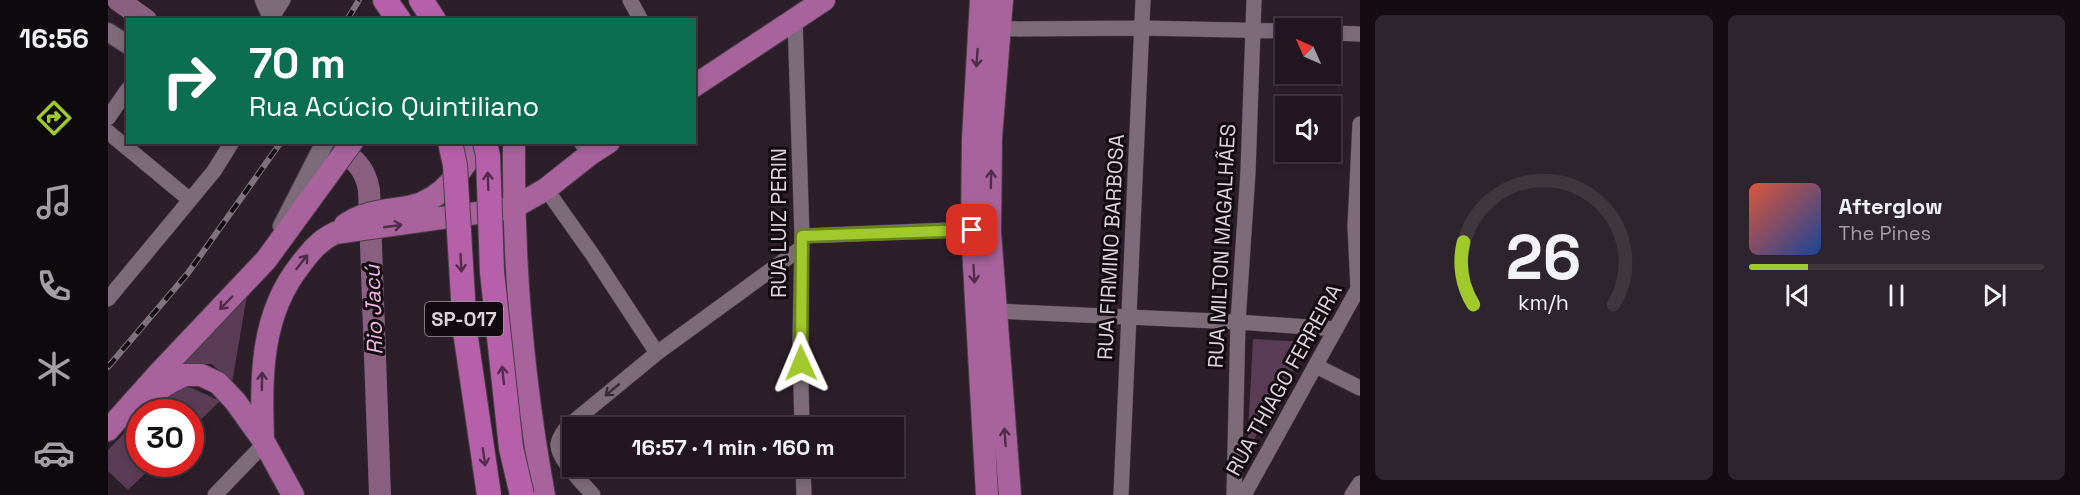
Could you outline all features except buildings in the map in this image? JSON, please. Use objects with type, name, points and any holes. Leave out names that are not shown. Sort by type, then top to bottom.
[{"type":"highway","points":[[385,0],[398,18]]},
{"type":"highway","points":[[421,0],[433,18]]},
{"type":"highway","name":"SP-017","points":[[450,144],[455,165],[465,331],[489,495]]},
{"type":"highway","name":"SP-017","points":[[485,144],[488,156],[492,272],[511,448],[522,495]]},
{"type":"main road","points":[[696,85],[824,0]]},
{"type":"main road","points":[[981,0],[973,139],[972,230],[987,495]]},
{"type":"main road","points":[[1002,0],[991,138],[990,232],[1010,495]]},
{"type":"main road","points":[[111,426],[266,260],[320,172],[350,144]]},
{"type":"main road","points":[[433,209],[477,144]]},
{"type":"main road","points":[[513,145],[518,165],[523,172],[537,178],[545,177],[585,149],[602,144]]},
{"type":"main road","points":[[513,145],[513,208],[529,396],[544,495]]},
{"type":"main road","points":[[264,442],[262,368],[272,317],[279,299],[297,269],[318,243],[373,212],[416,206],[433,209],[513,208],[546,189],[585,149]]},
{"type":"main road","points":[[111,426],[178,377],[201,375],[225,389],[264,442],[293,495]]},
{"type":"street","points":[[264,0],[272,18]]},
{"type":"street","points":[[273,18],[283,0]]},
{"type":"street","points":[[630,0],[640,18]]},
{"type":"street","name":"RUA FIRMINO BARBOSA","points":[[1121,495],[1143,0]]},
{"type":"street","name":"RUA MILTON MAGALHÃES","points":[[1234,495],[1238,322],[1248,172],[1254,0]]},
{"type":"street","name":"RUA LUIZ PERIN","points":[[795,19],[802,242],[802,417]]},
{"type":"street","points":[[1000,29],[1275,30]]},
{"type":"street","points":[[108,32],[126,44]]},
{"type":"street","points":[[1341,33],[1360,34]]},
{"type":"street","points":[[110,110],[126,91]]},
{"type":"street","points":[[1359,288],[1355,226],[1360,124]]},
{"type":"street","points":[[108,132],[190,200]]},
{"type":"street","points":[[108,299],[214,171],[231,144]]},
{"type":"street","points":[[320,172],[325,144]]},
{"type":"street","points":[[546,189],[657,353]]},
{"type":"street","points":[[593,495],[562,458],[558,444],[567,427],[657,353],[802,242],[972,230]]},
{"type":"street","name":"RUA THIAGO FERREIRA","points":[[1244,495],[1359,288]]},
{"type":"street","points":[[996,310],[1336,329]]},
{"type":"street","points":[[1316,366],[1360,388]]},
{"type":"street","points":[[215,495],[264,442]]},
{"type":"street","points":[[803,477],[804,495]]},
{"type":"shaded area","points":[[247,295],[232,383],[212,364],[178,364]]},
{"type":"shaded area","points":[[1253,340],[1309,342],[1247,452]]},
{"type":"shaded area","points":[[176,385],[192,388],[220,401],[204,416],[204,399],[159,399]]},
{"type":"shaded area","points":[[126,431],[126,477],[142,477],[128,490],[108,471],[108,450]]},
{"type":"waterway","name":"Rio Jacú","points":[[118,0],[143,18]]},
{"type":"waterway","name":"Rio Jacú","points":[[330,144],[355,161],[364,173],[369,190],[380,495]]},
{"type":"railway","points":[[348,18],[359,0]]},
{"type":"railway","points":[[108,367],[188,273],[280,144]]},
{"type":"route","points":[[801,363],[802,236],[972,230]]}]
